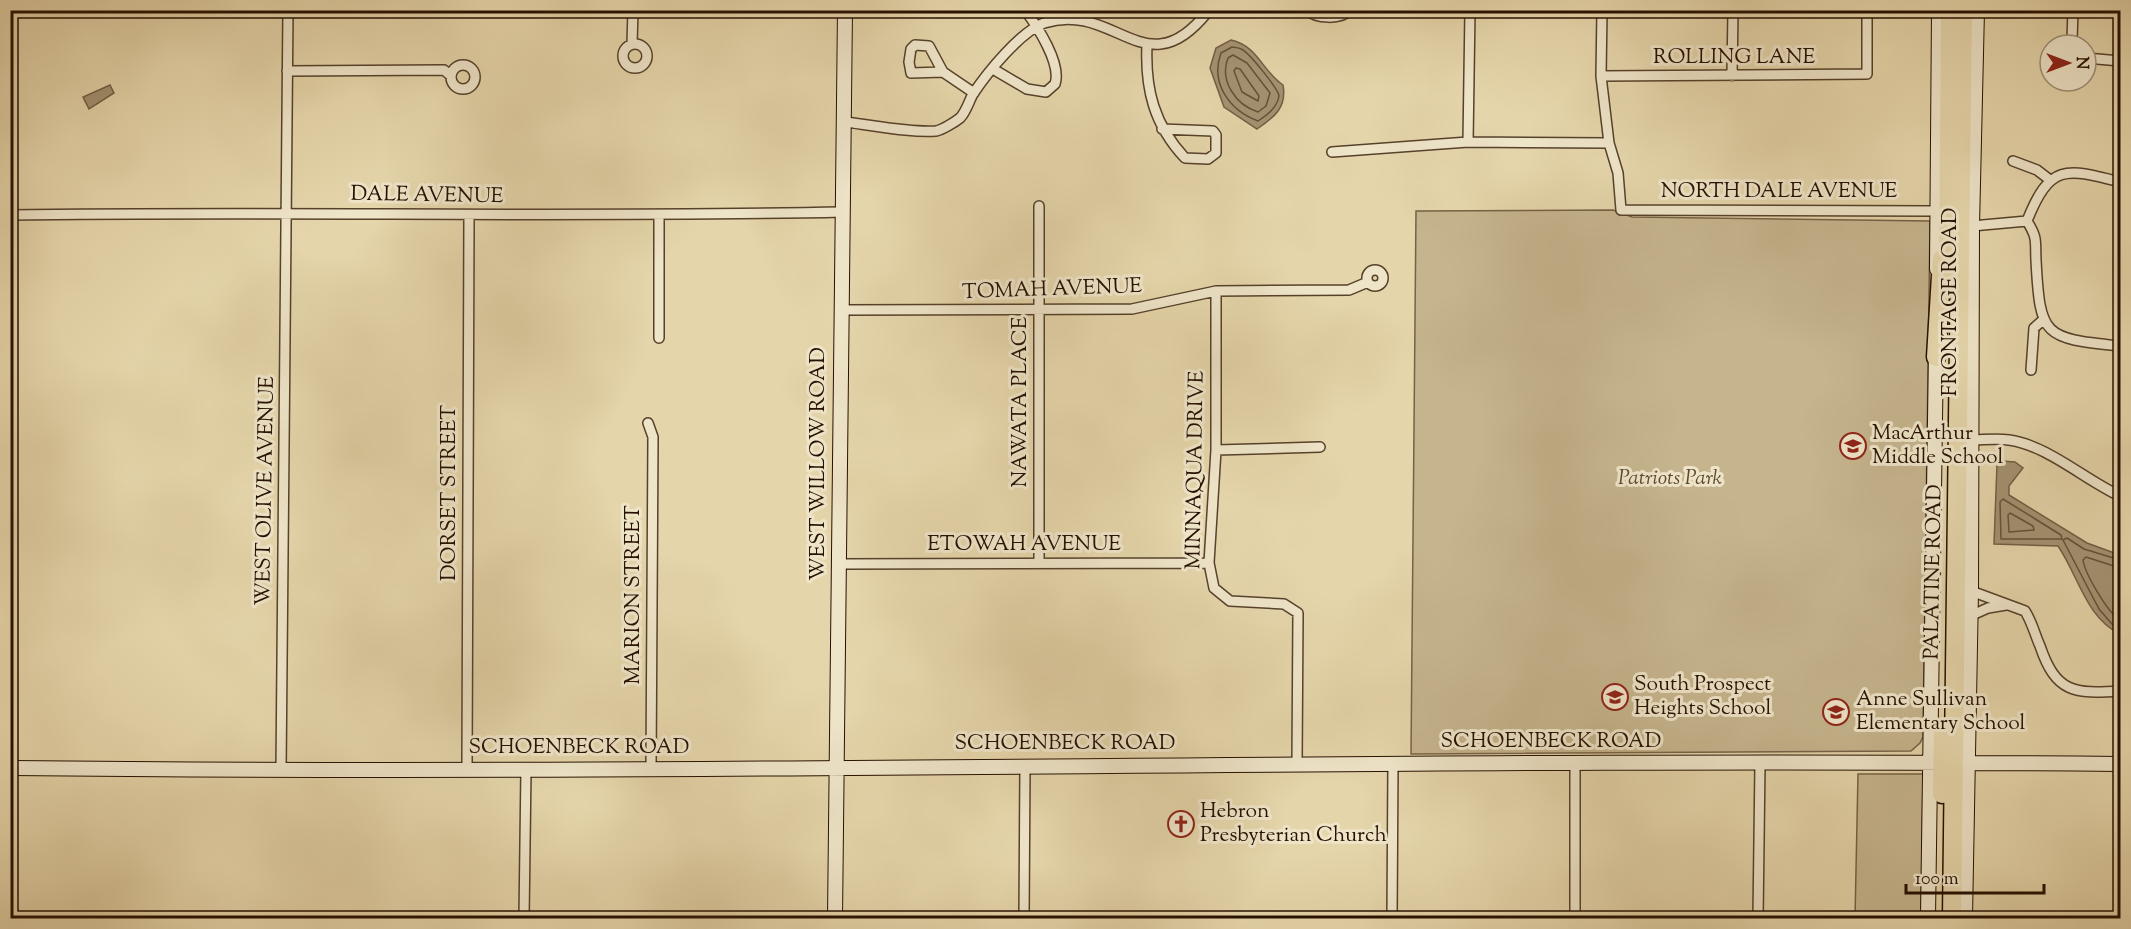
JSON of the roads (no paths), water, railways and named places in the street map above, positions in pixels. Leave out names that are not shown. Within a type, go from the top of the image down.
[{"type":"highway","name":"PALATINE ROAD","points":[[1950,10],[1948,763],[1952,918]]},
{"type":"highway","name":"PALATINE ROAD","points":[[1942,918],[1948,763],[1963,10]]},
{"type":"highway","points":[[1936,357],[1949,141]]},
{"type":"street","name":"WEST OLIVE AVENUE","points":[[281,771],[288,10]]},
{"type":"street","points":[[632,44],[633,10]]},
{"type":"street","name":"WEST WILLOW ROAD","points":[[835,918],[845,10]]},
{"type":"street","points":[[993,69],[1037,92],[1046,92],[1053,88],[1057,77],[1056,69],[1038,27],[1024,10]]},
{"type":"street","points":[[1049,10],[1051,22]]},
{"type":"street","points":[[845,122],[938,131],[960,118],[974,93],[1010,49],[1038,27],[1070,18],[1103,24],[1147,45],[1174,42],[1196,27],[1209,10]]},
{"type":"street","points":[[1307,10],[1320,16],[1342,16],[1350,10]]},
{"type":"street","points":[[1468,142],[1470,10]]},
{"type":"street","points":[[1332,152],[1468,142],[1610,143],[1602,76],[1602,10]]},
{"type":"street","points":[[1732,76],[1733,10]]},
{"type":"street","name":"ROLLING LANE","points":[[1602,76],[1867,74],[1867,10]]},
{"type":"street","name":"FRONTAGE ROAD","points":[[1939,10],[1936,357],[1948,763],[1965,918]]},
{"type":"street","name":"FRONTAGE ROAD","points":[[1928,918],[1970,616],[1972,226],[1977,10]]},
{"type":"street","points":[[2072,33],[2073,10]]},
{"type":"street","points":[[1147,45],[1147,82],[1156,119],[1162,129],[1185,158],[1208,159],[1216,153],[1216,135],[1213,131],[1162,129]]},
{"type":"street","points":[[2098,59],[2121,61]]},
{"type":"street","points":[[287,71],[444,70],[451,76]]},
{"type":"street","points":[[943,72],[974,93]]},
{"type":"street","name":"NORTH DALE AVENUE","points":[[1610,143],[1618,173],[1621,210],[1937,211]]},
{"type":"street","points":[[2013,161],[2037,170],[2050,180]]},
{"type":"street","points":[[2027,221],[2038,194],[2050,180],[2077,171],[2121,182]]},
{"type":"street","name":"NAWATA PLACE","points":[[1039,206],[1039,562]]},
{"type":"street","name":"DALE AVENUE","points":[[10,215],[287,212],[469,216],[659,216],[843,212]]},
{"type":"street","name":"DORSET STREET","points":[[467,770],[469,216]]},
{"type":"street","points":[[659,216],[660,338]]},
{"type":"street","points":[[1972,226],[2027,221]]},
{"type":"street","points":[[2027,221],[2037,237],[2038,306],[2047,327],[2063,336],[2082,342],[2121,346]]},
{"type":"street","name":"TOMAH AVENUE","points":[[841,310],[1132,309],[1216,291],[1349,290],[1368,282]]},
{"type":"street","name":"MINNAQUA DRIVE","points":[[1216,291],[1216,450],[1209,563],[1214,588],[1230,601],[1284,604],[1298,613],[1297,764]]},
{"type":"street","points":[[2031,370],[2034,328],[2043,320]]},
{"type":"street","name":"MARION STREET","points":[[648,423],[653,437],[651,768]]},
{"type":"street","points":[[1971,440],[2009,440],[2027,445],[2052,455],[2083,477],[2121,496]]},
{"type":"street","points":[[1216,450],[1320,447]]},
{"type":"street","name":"ETOWAH AVENUE","points":[[839,564],[1209,563]]},
{"type":"street","points":[[1971,591],[2020,608],[2029,617],[2047,667],[2056,680],[2070,689],[2097,692],[2121,691]]},
{"type":"street","points":[[1970,616],[1988,608],[2008,604]]},
{"type":"street","points":[[1392,918],[1393,763]]},
{"type":"street","name":"SCHOENBECK ROAD","points":[[10,768],[281,771],[1393,763],[2121,764]]},
{"type":"street","points":[[1758,918],[1760,763]]},
{"type":"street","points":[[1575,764],[1575,918]]},
{"type":"street","points":[[1024,918],[1025,765]]},
{"type":"street","points":[[524,918],[526,769]]},
{"type":"water","points":[[1231,40],[1240,43],[1254,53],[1283,85],[1283,99],[1278,111],[1257,129],[1224,107],[1210,68],[1216,48]]},
{"type":"water","points":[[110,85],[114,93],[89,109],[83,97]]},
{"type":"water","points":[[2002,461],[2015,462],[2023,468],[2009,486],[2009,495],[2087,543],[2120,555],[2120,634],[2108,627],[2091,607],[2058,546],[1994,544],[1997,465]]},
{"type":"place","name":"MacArthur Middle School","points":[[1853,446]]},
{"type":"place","name":"South Prospect Heights School","points":[[1615,697]]},
{"type":"place","name":"Anne Sullivan Elementary School","points":[[1836,712]]},
{"type":"place","name":"Hebron Presbyterian Church","points":[[1181,824]]},
{"type":"park label","name":"Patriots Park","points":[[1670,479]]}]
